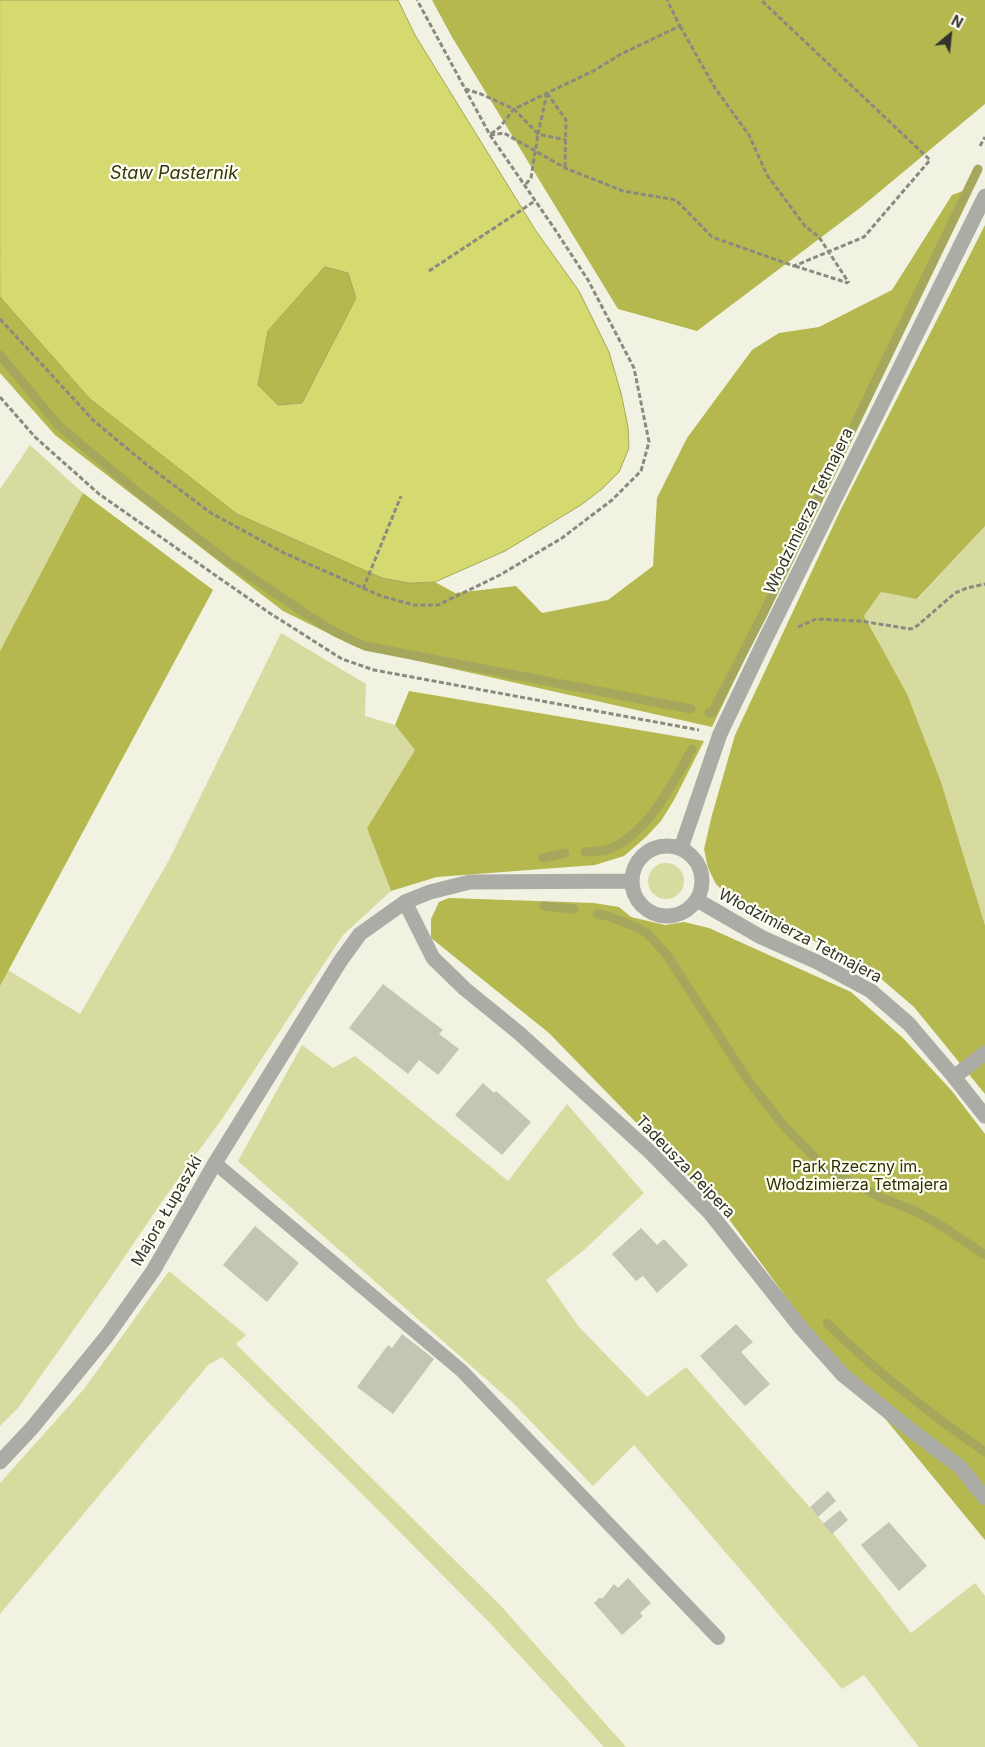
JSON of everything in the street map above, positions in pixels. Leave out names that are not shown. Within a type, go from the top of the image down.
[{"type":"street","name":"Włodzimierza Tetmajera","points":[[681,848],[720,734],[985,196]]},
{"type":"street","points":[[664,846],[681,848],[691,855],[699,865],[702,889],[697,900],[689,909],[668,917],[646,910],[632,892],[633,869],[638,859],[647,851],[664,846]]},
{"type":"street","points":[[405,902],[430,892],[470,882],[631,881]]},
{"type":"street","name":"Włodzimierza Tetmajera","points":[[697,900],[761,937],[817,962],[871,991],[909,1024],[985,1116]]},
{"type":"street","name":"Majora Łupaszki","points":[[0,1462],[32,1428],[108,1336],[154,1271],[216,1163],[341,960],[360,934],[405,902]]},
{"type":"street","name":"Tadeusza Peipera","points":[[405,902],[433,958],[465,989],[519,1033],[650,1152],[710,1214],[801,1328],[843,1376],[960,1467],[985,1498]]},
{"type":"street","points":[[954,1077],[985,1053]]},
{"type":"lane","points":[[216,1163],[462,1371],[718,1638]]},
{"type":"path","points":[[0,319],[94,421],[147,465],[220,519],[284,553],[381,596],[414,605],[438,604],[500,575],[562,538],[612,500],[641,471],[649,442],[634,368],[588,280],[490,135],[417,0]]},
{"type":"path","points":[[490,135],[504,133],[565,168],[623,191],[676,200],[712,238],[849,283],[819,237],[805,226],[767,175],[749,134],[715,88],[680,26],[668,0]]},
{"type":"path","points":[[761,0],[930,160],[864,237],[794,266]]},
{"type":"path","points":[[490,135],[500,127],[514,109],[595,70],[620,54],[680,26]]},
{"type":"path","points":[[465,89],[514,109],[538,134],[566,140]]},
{"type":"path","points":[[525,186],[531,178],[547,93]]},
{"type":"path","points":[[547,93],[566,120],[565,168]]},
{"type":"path","points":[[980,146],[985,137]]},
{"type":"path","points":[[429,271],[536,201]]},
{"type":"path","points":[[0,397],[35,437],[99,494],[268,612],[342,659],[374,670],[720,734]]},
{"type":"path","points":[[363,589],[401,496]]},
{"type":"path","points":[[763,644],[816,618],[860,621],[911,629],[955,593],[985,584]]},
{"type":"shaded area","points":[[30,445],[83,493],[0,651],[0,489]]},
{"type":"shaded area","points":[[985,526],[985,925],[941,782],[864,616],[881,592],[918,599]]},
{"type":"shaded area","points":[[281,633],[366,684],[365,716],[395,725],[415,750],[367,828],[391,891],[343,935],[224,1116],[18,1408],[0,1426],[0,986],[8,970],[80,1014],[169,860]]},
{"type":"shaded area","points":[[666,863],[679,868],[684,881],[679,894],[666,899],[653,894],[648,881],[653,868]]},
{"type":"shaded area","points":[[302,1045],[333,1068],[355,1056],[508,1181],[567,1104],[644,1193],[584,1250],[546,1280],[579,1327],[647,1397],[686,1367],[836,1537],[911,1633],[975,1583],[985,1596],[985,1747],[919,1747],[864,1675],[842,1689],[634,1445],[593,1486],[511,1401],[238,1161]]},
{"type":"shaded area","points":[[169,1271],[246,1335],[236,1344],[501,1606],[626,1747],[604,1747],[488,1621],[222,1357],[208,1365],[0,1614],[0,1483],[84,1389]]},
{"type":"green space","points":[[432,0],[985,0],[985,104],[860,208],[697,331],[618,309],[452,37]]},
{"type":"green space","points":[[971,188],[712,727],[356,647],[283,611],[55,435],[0,373],[0,297],[90,399],[237,514],[382,578],[409,583],[435,582],[455,593],[516,586],[542,613],[608,600],[653,566],[657,498],[687,438],[752,350],[779,333],[819,327],[892,290],[952,195]]},
{"type":"green space","points":[[985,225],[985,526],[917,599],[881,592],[864,616],[907,694],[941,782],[985,925],[985,1094],[914,1007],[879,977],[829,947],[767,922],[731,899],[716,884],[708,868],[704,849],[735,735],[841,509]]},
{"type":"green space","points":[[325,266],[348,273],[356,298],[302,403],[278,405],[258,385],[268,331]]},
{"type":"green space","points":[[83,493],[213,590],[0,986],[0,651]]},
{"type":"green space","points":[[409,691],[704,741],[674,800],[661,821],[624,856],[595,865],[437,877],[391,891],[367,828],[415,750],[395,725]]},
{"type":"green space","name":"Park Rzeczny im. Włodzimierza Tetmajera","points":[[449,898],[594,903],[619,907],[631,917],[665,925],[684,922],[709,928],[851,992],[903,1038],[952,1091],[985,1134],[985,1540],[794,1308],[726,1215],[549,1033],[431,938],[431,919],[439,902]]},
{"type":"water","name":"Staw Pasternik","points":[[0,0],[398,0],[415,35],[536,231],[579,291],[609,352],[621,393],[628,427],[629,448],[619,472],[602,489],[581,505],[505,551],[435,582],[409,583],[382,578],[237,514],[90,399],[0,297]],"holes":[[[325,267],[348,273],[356,298],[302,403],[278,405],[258,385],[268,331]]]},
{"type":"building","points":[[383,984],[443,1030],[439,1034],[459,1049],[438,1075],[419,1060],[408,1074],[349,1028]]},
{"type":"building","points":[[483,1083],[494,1093],[496,1091],[531,1122],[502,1155],[455,1115]]},
{"type":"building","points":[[255,1226],[299,1263],[267,1302],[223,1265]]},
{"type":"building","points":[[641,1228],[657,1245],[664,1239],[688,1265],[657,1293],[643,1276],[636,1281],[612,1254]]},
{"type":"building","points":[[736,1324],[753,1342],[741,1352],[770,1384],[745,1406],[700,1356]]},
{"type":"building","points":[[402,1334],[434,1359],[393,1414],[357,1387],[388,1345],[392,1348]]},
{"type":"building","points":[[828,1491],[836,1501],[818,1517],[810,1507]]},
{"type":"building","points":[[840,1510],[848,1520],[832,1534],[823,1524]]},
{"type":"building","points":[[889,1522],[927,1566],[899,1591],[861,1545]]},
{"type":"building","points":[[628,1578],[651,1603],[640,1613],[643,1616],[622,1635],[594,1603],[599,1598],[603,1598],[614,1584],[618,1588]]},
{"type":"waterway","points":[[709,713],[712,713],[762,616],[978,169]]},
{"type":"waterway","points":[[0,355],[58,425],[139,493],[226,560],[335,632],[365,646],[691,709]]},
{"type":"waterway","points":[[585,852],[609,849],[626,840],[638,830],[668,791],[692,749]]},
{"type":"waterway","points":[[543,858],[565,853]]},
{"type":"waterway","points":[[544,906],[574,909]]},
{"type":"waterway","points":[[597,914],[608,916],[647,933],[667,955],[747,1079],[784,1126],[826,1169],[882,1198],[915,1211],[945,1228],[985,1255]]},
{"type":"waterway","points":[[827,1323],[903,1391],[985,1452]]}]
